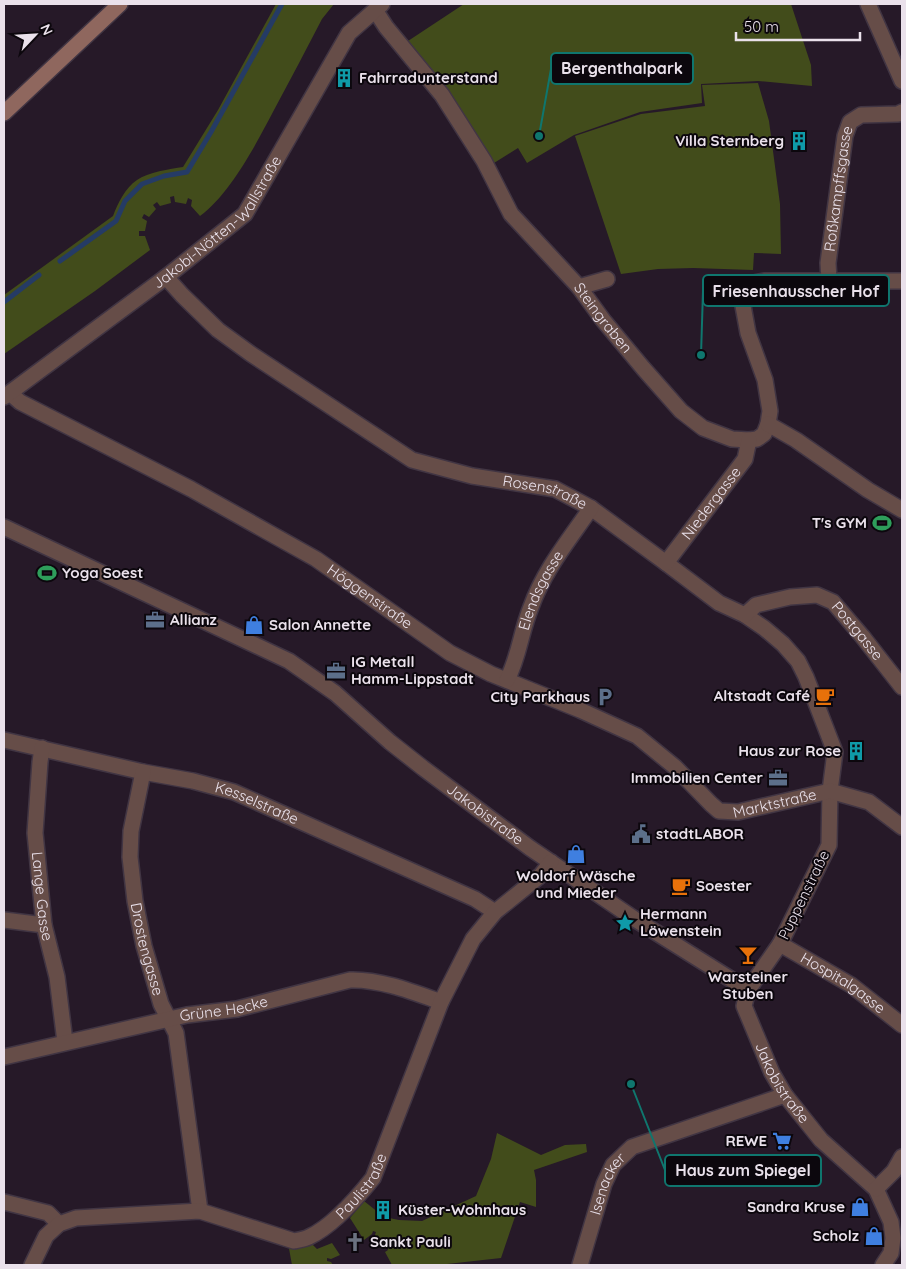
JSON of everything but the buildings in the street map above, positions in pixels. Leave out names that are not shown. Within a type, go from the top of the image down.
[{"type":"street","points":[[4,113],[120,4]]},
{"type":"street","points":[[868,4],[902,81]]},
{"type":"street","name":"Jakobi-Nötten-Wallstraße","points":[[7,395],[166,277],[245,214],[349,33],[378,7]]},
{"type":"street","name":"Steingraben","points":[[378,7],[386,27],[442,95],[484,161],[511,214],[579,287],[604,320],[681,411],[703,428],[719,435],[732,439],[749,440]]},
{"type":"street","name":"Roßkampffsgasse","points":[[829,280],[830,253],[846,136],[850,122],[861,115],[898,114],[902,112]]},
{"type":"street","name":"Rosenstraße","points":[[166,277],[182,296],[224,334],[251,354],[412,460],[472,476],[555,488],[591,508],[719,603],[745,615],[783,644],[798,661],[806,677],[835,752],[830,791]]},
{"type":"street","points":[[579,287],[607,279]]},
{"type":"street","points":[[749,440],[757,439],[764,434],[770,411],[765,380],[748,333],[741,295],[748,284],[764,281],[902,281]]},
{"type":"street","name":"Höggenstraße","points":[[7,395],[191,489],[316,559],[450,653],[507,680],[637,736],[675,767],[719,811]]},
{"type":"street","points":[[768,424],[796,440],[868,490],[902,510]]},
{"type":"street","name":"Niedergasse","points":[[666,562],[745,459],[749,440]]},
{"type":"street","name":"Elendsgasse","points":[[507,680],[512,670],[531,607],[552,563],[591,508]]},
{"type":"street","name":"Jakobistraße","points":[[4,527],[289,661],[335,693],[417,762],[551,862],[632,918],[748,990],[744,1006],[772,1073],[785,1095],[821,1140],[876,1189]]},
{"type":"street","name":"Postgasse","points":[[745,615],[756,605],[790,597],[817,596],[833,602],[902,687]]},
{"type":"street","name":"Kesselstraße","points":[[4,740],[143,772],[193,780],[234,792],[475,898],[495,912]]},
{"type":"street","name":"Lange Gasse","points":[[42,748],[36,833],[44,925],[57,977],[65,1042]]},
{"type":"street","name":"Drostengasse","points":[[143,772],[131,831],[130,856],[135,901],[144,946],[162,1004],[176,1034],[200,1211]]},
{"type":"street","points":[[830,791],[869,802],[902,827]]},
{"type":"street","name":"Marktstraße","points":[[719,811],[738,812],[830,791]]},
{"type":"street","name":"Puppenstraße","points":[[748,990],[780,944],[828,845],[830,791]]},
{"type":"street","name":"Paulistraße","points":[[59,1224],[76,1218],[200,1211],[294,1241],[309,1237],[330,1223],[362,1192],[373,1178],[441,1002],[473,939],[495,912],[541,874],[551,862]]},
{"type":"street","points":[[4,920],[44,925]]},
{"type":"street","name":"Hospitalgasse","points":[[780,944],[851,985],[902,1025]]},
{"type":"street","name":"Grüne Hecke","points":[[4,1057],[188,1015],[237,1009],[350,980],[365,980],[441,1002]]},
{"type":"street","name":"Isenacker","points":[[580,1265],[604,1184],[613,1165],[632,1147],[785,1095]]},
{"type":"street","points":[[883,1265],[891,1253],[893,1238],[891,1222],[876,1189],[898,1175],[902,1157]]},
{"type":"street","points":[[4,1202],[48,1213],[59,1224],[46,1236],[32,1265]]},
{"type":"green space","points":[[276,4],[334,4],[322,19],[251,152],[222,195],[200,216],[191,206],[192,200],[188,198],[186,204],[175,202],[174,196],[170,197],[171,203],[160,206],[157,202],[153,205],[156,209],[149,217],[144,214],[142,218],[147,221],[145,231],[139,231],[139,236],[145,236],[150,250],[4,354],[4,295],[113,216],[125,191],[137,180],[153,173],[183,167],[218,110]]},
{"type":"green space","points":[[464,4],[791,4],[811,65],[812,86],[758,81],[701,84],[702,103],[640,112],[574,135],[527,163],[518,148],[494,163],[433,72],[408,41]]},
{"type":"green space","points":[[758,83],[769,121],[780,204],[781,254],[754,253],[753,270],[658,269],[621,274],[575,136],[641,114],[705,106],[702,85]]},
{"type":"green space","points":[[497,1133],[541,1155],[565,1145],[586,1144],[587,1152],[534,1170],[536,1207],[520,1202],[501,1258],[438,1265],[392,1265],[385,1252],[388,1250],[387,1247],[383,1249],[375,1235],[376,1232],[373,1231],[364,1240],[350,1218],[364,1201],[384,1217],[422,1221],[476,1196],[491,1159]]},
{"type":"green space","points":[[308,1240],[317,1249],[332,1243],[340,1255],[331,1259],[327,1258],[327,1261],[333,1265],[292,1265],[288,1243]]},
{"type":"waterway","points":[[60,261],[116,221],[125,201],[142,184],[164,176],[187,172],[282,4]]},
{"type":"waterway","points":[[4,302],[39,275]]},
{"type":"place","name":"Fahrradunterstand","points":[[344,78]]},
{"type":"place","name":"Bergenthalpark","points":[[539,136]]},
{"type":"place","name":"Villa Sternberg","points":[[799,141]]},
{"type":"place","name":"Friesenhausscher Hof","points":[[701,355]]},
{"type":"place","name":"T's GYM","points":[[882,523]]},
{"type":"place","name":"Yoga Soest","points":[[47,573]]},
{"type":"place","name":"Allianz","points":[[155,620]]},
{"type":"place","name":"Salon Annette","points":[[254,625]]},
{"type":"place","name":"IG Metall Hamm-Lippstadt","points":[[336,671]]},
{"type":"place","name":"Altstadt Café","points":[[825,696]]},
{"type":"place","name":"City Parkhaus","points":[[605,697]]},
{"type":"place","name":"Haus zur Rose","points":[[856,751]]},
{"type":"place","name":"Immobilien Center","points":[[778,778]]},
{"type":"place","name":"stadtLABOR","points":[[641,834]]},
{"type":"place","name":"Woldorf Wäsche und Mieder","points":[[576,854]]},
{"type":"place","name":"Soester","points":[[681,886]]},
{"type":"place","name":"Hermann Löwenstein","points":[[625,923]]},
{"type":"place","name":"Warsteiner Stuben","points":[[748,955]]},
{"type":"place","name":"Haus zum Spiegel","points":[[631,1084]]},
{"type":"place","name":"REWE","points":[[782,1141]]},
{"type":"place","name":"Sandra Kruse","points":[[860,1207]]},
{"type":"place","name":"Küster-Wohnhaus","points":[[383,1210]]},
{"type":"place","name":"Scholz","points":[[874,1236]]},
{"type":"place","name":"Sankt Pauli","points":[[355,1242]]}]
